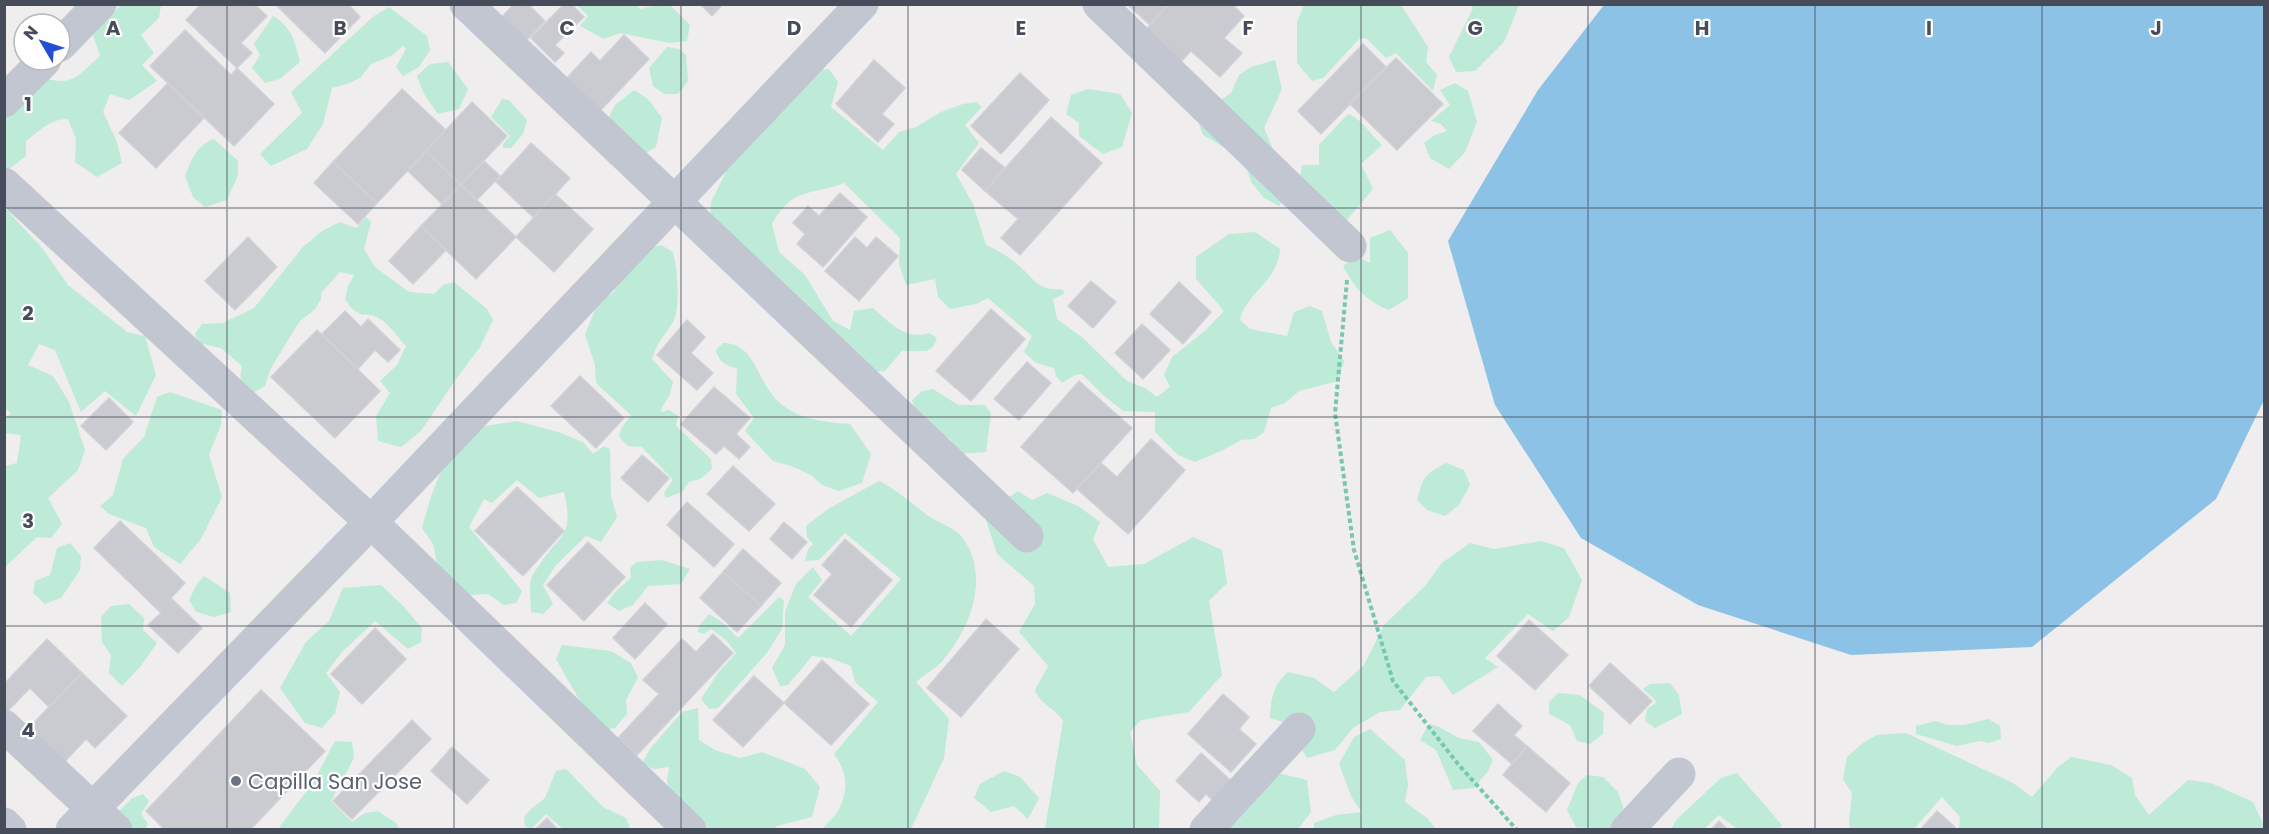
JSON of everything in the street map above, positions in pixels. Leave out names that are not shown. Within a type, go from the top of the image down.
[{"type":"street","points":[[72,33],[100,4]]},
{"type":"street","points":[[466,4],[1027,536]]},
{"type":"street","points":[[82,818],[371,522],[862,4]]},
{"type":"street","points":[[1099,4],[1350,246]]},
{"type":"street","points":[[4,101],[33,72]]},
{"type":"street","points":[[4,184],[371,522],[690,830]]},
{"type":"street","points":[[4,726],[82,818],[116,830]]},
{"type":"street","points":[[1206,830],[1299,729]]},
{"type":"street","points":[[1627,830],[1679,774]]},
{"type":"street","points":[[4,824],[10,830]]},
{"type":"path","points":[[1350,246],[1335,413],[1354,550],[1393,681],[1458,764],[1517,830]]},
{"type":"green space","points":[[121,5],[161,5],[159,18],[141,35],[154,53],[142,65],[157,81],[129,100],[110,94],[103,112],[117,142],[122,163],[97,177],[75,162],[76,139],[68,119],[62,119],[50,123],[26,141],[26,156],[5,172],[5,115],[44,78],[62,81],[75,78],[100,56],[93,35]]},
{"type":"green space","points":[[577,5],[636,5],[640,9],[670,5],[690,25],[687,41],[670,43],[620,33],[604,39],[580,26],[588,16]]},
{"type":"green space","points":[[1304,5],[1401,5],[1428,47],[1426,62],[1437,75],[1433,91],[1396,53],[1386,58],[1366,38],[1359,39],[1323,78],[1312,81],[1297,63],[1297,22]]},
{"type":"green space","points":[[1470,5],[1519,5],[1504,42],[1475,71],[1456,72],[1449,57],[1473,8]]},
{"type":"green space","points":[[389,7],[427,36],[430,50],[419,67],[403,76],[396,67],[406,49],[403,46],[391,56],[371,64],[361,77],[332,88],[323,124],[307,149],[271,166],[260,154],[302,113],[291,92],[374,16]]},
{"type":"green space","points":[[273,16],[289,30],[300,62],[280,79],[265,83],[252,68],[260,55],[254,44]]},
{"type":"green space","points":[[667,47],[679,49],[686,55],[688,81],[678,94],[664,94],[653,86],[649,68]]},
{"type":"green space","points":[[1275,60],[1282,89],[1264,128],[1279,163],[1295,180],[1279,206],[1264,198],[1252,183],[1245,165],[1229,150],[1203,135],[1196,116],[1231,93],[1239,75],[1251,67]]},
{"type":"green space","points":[[448,62],[468,89],[459,109],[438,114],[424,94],[417,76],[430,64]]},
{"type":"green space","points":[[829,69],[838,82],[831,107],[883,150],[899,132],[916,127],[941,112],[976,102],[982,107],[965,125],[979,143],[956,174],[973,204],[986,245],[1010,259],[1041,286],[1061,289],[1065,293],[1053,299],[1057,319],[1083,338],[1127,381],[1145,388],[1157,397],[1170,387],[1164,375],[1172,357],[1206,330],[1224,311],[1196,279],[1196,257],[1229,234],[1255,232],[1280,249],[1278,260],[1268,279],[1248,303],[1240,320],[1250,329],[1287,336],[1294,312],[1310,306],[1322,311],[1331,342],[1344,361],[1338,381],[1299,391],[1285,403],[1271,408],[1264,432],[1255,439],[1241,440],[1195,462],[1178,455],[1155,432],[1155,412],[1123,411],[1082,374],[1075,375],[1062,383],[1056,376],[1054,368],[1036,363],[1024,352],[1032,336],[988,298],[976,304],[950,309],[938,297],[935,279],[906,285],[899,264],[900,238],[844,183],[802,194],[779,212],[772,224],[779,252],[805,275],[833,321],[850,330],[854,311],[873,308],[898,329],[913,334],[929,333],[937,338],[933,347],[926,351],[902,351],[885,371],[861,372],[710,231],[711,202],[729,166],[807,71]]},
{"type":"green space","points":[[1455,83],[1468,91],[1477,122],[1465,152],[1449,169],[1430,158],[1424,143],[1435,135],[1447,131],[1441,124],[1431,121],[1450,105],[1440,90]]},
{"type":"green space","points":[[1088,89],[1120,94],[1132,113],[1122,147],[1103,154],[1079,136],[1079,123],[1066,114],[1071,95]]},
{"type":"green space","points":[[634,90],[648,99],[662,118],[656,147],[628,164],[605,126],[615,105]]},
{"type":"green space","points":[[502,99],[509,100],[527,120],[523,134],[511,148],[503,148],[503,144],[510,136],[491,117]]},
{"type":"green space","points":[[1348,114],[1362,123],[1382,145],[1361,164],[1373,189],[1347,220],[1300,180],[1302,165],[1319,165],[1319,145]]},
{"type":"green space","points":[[214,139],[238,161],[238,175],[227,200],[205,207],[193,197],[185,176],[199,149]]},
{"type":"green space","points":[[5,208],[42,248],[68,285],[127,332],[145,336],[156,375],[136,416],[105,391],[81,412],[55,350],[39,344],[28,365],[53,376],[69,402],[85,450],[78,470],[48,498],[62,524],[51,538],[37,537],[5,567],[4,466],[17,463],[21,435],[5,433],[5,419],[11,413],[4,407]]},
{"type":"green space","points":[[366,217],[371,222],[364,249],[375,267],[409,292],[434,294],[443,285],[454,282],[487,309],[493,320],[480,347],[421,431],[401,447],[378,441],[376,416],[390,393],[380,381],[397,365],[406,346],[381,320],[375,316],[362,315],[352,309],[345,299],[354,275],[340,272],[321,293],[321,299],[315,309],[299,322],[271,368],[265,386],[249,395],[241,381],[242,366],[221,348],[198,343],[195,334],[202,324],[223,323],[254,308],[303,247],[322,231],[340,222],[356,228]]},
{"type":"green space","points":[[1390,230],[1408,253],[1408,298],[1389,310],[1362,292],[1343,266],[1357,257],[1370,263],[1370,238]]},
{"type":"green space","points":[[661,245],[673,252],[678,298],[673,322],[658,344],[652,359],[673,382],[661,412],[669,410],[678,416],[676,426],[711,459],[712,469],[700,479],[689,482],[682,492],[666,498],[664,493],[673,480],[642,447],[628,446],[619,437],[621,429],[631,415],[596,383],[595,365],[585,334],[598,303],[614,292],[624,263],[642,251]]},
{"type":"green space","points":[[723,343],[733,344],[748,355],[774,397],[790,410],[809,418],[850,424],[871,454],[862,483],[839,491],[822,485],[811,475],[773,461],[745,431],[754,418],[736,394],[737,368],[723,363],[717,354],[716,350]]},
{"type":"green space","points":[[933,389],[958,405],[985,405],[991,413],[986,452],[960,454],[950,439],[930,433],[918,421],[912,400],[922,391]]},
{"type":"green space","points":[[170,392],[222,410],[221,425],[209,455],[222,497],[201,539],[180,564],[154,547],[146,528],[109,514],[100,506],[113,495],[123,459],[144,437],[157,397]]},
{"type":"green space","points":[[517,421],[558,432],[583,442],[593,454],[604,446],[610,449],[611,496],[617,517],[601,542],[586,536],[556,565],[543,585],[553,604],[543,614],[531,612],[531,579],[566,527],[568,519],[564,492],[539,498],[517,480],[492,503],[484,499],[469,527],[522,591],[516,603],[504,605],[488,594],[467,595],[438,568],[433,544],[422,528],[440,474],[464,438],[479,428]]},
{"type":"green space","points":[[1446,463],[1464,470],[1470,485],[1459,505],[1445,516],[1427,510],[1417,500],[1426,477]]},
{"type":"green space","points":[[879,481],[927,515],[955,530],[962,537],[975,567],[974,600],[963,631],[954,646],[941,662],[916,682],[949,719],[944,758],[911,829],[823,829],[838,811],[844,796],[844,775],[834,754],[878,702],[855,682],[851,666],[830,658],[812,656],[788,685],[780,686],[772,668],[785,645],[785,612],[796,584],[813,567],[822,580],[808,597],[851,636],[901,579],[845,533],[819,560],[805,561],[808,549],[813,544],[807,537],[806,526],[828,509]]},
{"type":"green space","points":[[1018,491],[1032,500],[1047,493],[1078,506],[1100,522],[1093,539],[1108,567],[1144,564],[1193,537],[1222,550],[1227,583],[1209,601],[1222,675],[1189,712],[1141,720],[1130,732],[1137,765],[1160,791],[1159,829],[1045,829],[1063,721],[1037,695],[1035,690],[1048,666],[1019,632],[1035,604],[1034,586],[997,554],[984,514]]},
{"type":"green space","points":[[1541,541],[1564,548],[1582,580],[1569,617],[1553,631],[1528,614],[1485,658],[1498,667],[1453,695],[1439,676],[1426,677],[1400,710],[1380,712],[1353,728],[1335,750],[1307,758],[1286,723],[1270,718],[1274,693],[1279,682],[1288,672],[1314,678],[1334,692],[1364,665],[1384,625],[1425,586],[1442,563],[1470,543],[1494,549]]},
{"type":"green space","points":[[70,543],[81,556],[80,570],[61,598],[45,604],[33,593],[35,581],[50,575],[57,548]]},
{"type":"green space","points":[[662,560],[690,569],[681,584],[648,586],[633,605],[619,611],[607,603],[616,591],[631,578],[630,568],[637,562]]},
{"type":"green space","points":[[204,576],[230,593],[231,612],[214,617],[196,612],[189,600]]},
{"type":"green space","points":[[381,585],[422,628],[421,642],[408,649],[375,621],[342,652],[326,673],[340,692],[335,713],[322,728],[305,723],[280,688],[306,642],[329,621],[343,588]]},
{"type":"green space","points":[[779,597],[784,600],[782,629],[766,654],[718,708],[709,709],[701,699],[718,673],[736,653],[726,640],[711,629],[704,634],[698,632],[699,626],[709,614],[722,622],[738,638]]},
{"type":"green space","points":[[129,604],[144,618],[143,630],[157,643],[140,667],[122,686],[109,673],[111,655],[102,642],[101,617],[111,606]]},
{"type":"green space","points":[[562,645],[611,651],[631,663],[638,677],[626,700],[627,714],[615,728],[603,730],[584,708],[556,659]]},
{"type":"green space","points":[[1670,683],[1679,695],[1682,714],[1655,728],[1645,721],[1647,709],[1657,702],[1643,689],[1650,684]]},
{"type":"green space","points":[[1558,693],[1580,695],[1604,713],[1603,734],[1590,744],[1577,741],[1570,725],[1549,714],[1549,702]]},
{"type":"green space","points":[[698,708],[699,740],[715,750],[740,758],[762,752],[805,769],[820,787],[812,817],[777,826],[775,829],[709,829],[699,818],[674,808],[667,781],[669,767],[654,769],[642,763],[650,749],[682,712]]},
{"type":"green space","points":[[1988,719],[2000,726],[2001,739],[1989,743],[1979,741],[1957,746],[1916,734],[1916,726],[1935,721],[1948,725],[1964,725]]},
{"type":"green space","points":[[1429,724],[1459,738],[1479,742],[1493,760],[1488,771],[1474,788],[1453,790],[1436,750],[1420,740]]},
{"type":"green space","points":[[1370,729],[1405,760],[1408,786],[1405,802],[1427,818],[1436,829],[1314,829],[1314,823],[1336,815],[1362,812],[1352,798],[1339,764],[1354,737]]},
{"type":"green space","points":[[1906,733],[2013,783],[2032,797],[2058,767],[2071,757],[2111,765],[2132,778],[2135,795],[2149,815],[2188,780],[2211,783],[2253,802],[2264,830],[1959,829],[1960,817],[1942,797],[1914,829],[1850,829],[1852,793],[1843,779],[1847,757],[1863,743],[1877,735]]},
{"type":"green space","points":[[335,741],[352,742],[354,758],[331,801],[352,822],[365,813],[378,811],[396,823],[399,829],[279,829],[313,783]]},
{"type":"green space","points":[[566,769],[603,807],[626,818],[630,829],[563,829],[546,814],[532,828],[525,827],[524,817],[545,798],[556,771]]},
{"type":"green space","points":[[1260,769],[1307,780],[1311,812],[1298,829],[1203,830]]},
{"type":"green space","points":[[1004,771],[1020,777],[1039,798],[1028,819],[1014,806],[991,812],[974,798],[980,784]]},
{"type":"green space","points":[[1737,773],[1782,825],[1779,829],[1737,829],[1719,815],[1704,829],[1671,829],[1677,819],[1721,778]]},
{"type":"green space","points":[[1587,775],[1603,777],[1618,792],[1625,812],[1614,829],[1576,827],[1567,810],[1578,783]]},
{"type":"green space","points":[[143,794],[149,801],[141,814],[148,824],[145,829],[110,830],[110,821],[132,798]]},
{"type":"water","points":[[1604,5],[2264,5],[2264,400],[2216,499],[2032,647],[1851,655],[1698,605],[1581,538],[1495,405],[1448,241],[1538,90]]},
{"type":"building","points":[[201,4],[254,4],[267,16],[241,43],[252,53],[237,68],[186,20]]},
{"type":"building","points":[[275,4],[348,4],[360,17],[325,53]]},
{"type":"building","points":[[514,4],[528,4],[545,21],[523,44],[498,21]]},
{"type":"building","points":[[564,4],[571,4],[584,17],[555,45],[564,53],[555,62],[531,38]]},
{"type":"building","points":[[700,4],[723,4],[712,16]]},
{"type":"building","points":[[1127,4],[1169,4],[1150,25]]},
{"type":"building","points":[[1169,4],[1232,4],[1244,16],[1224,38],[1242,53],[1220,77],[1191,51],[1178,65],[1143,33]]},
{"type":"building","points":[[185,30],[231,75],[237,68],[274,104],[234,146],[150,66]]},
{"type":"building","points":[[624,35],[649,59],[600,111],[566,79],[591,52],[600,61]]},
{"type":"building","points":[[1363,44],[1386,67],[1321,134],[1298,111]]},
{"type":"building","points":[[1396,58],[1443,104],[1397,150],[1350,104]]},
{"type":"building","points":[[874,60],[905,88],[882,114],[894,124],[878,142],[836,104]]},
{"type":"building","points":[[1020,73],[1049,100],[1001,154],[971,126]]},
{"type":"building","points":[[168,83],[204,118],[156,168],[119,133]]},
{"type":"building","points":[[402,89],[446,130],[377,203],[333,162]]},
{"type":"building","points":[[472,102],[507,136],[461,185],[426,151]]},
{"type":"building","points":[[1051,117],[1102,163],[1020,255],[1001,238],[1018,219],[985,191]]},
{"type":"building","points":[[531,143],[570,178],[534,218],[496,182]]},
{"type":"building","points":[[981,148],[1005,168],[985,191],[962,170]]},
{"type":"building","points":[[426,151],[461,185],[442,204],[408,171]]},
{"type":"building","points":[[484,161],[500,176],[477,200],[461,185]]},
{"type":"building","points":[[333,162],[377,203],[358,224],[314,183]]},
{"type":"building","points":[[461,185],[516,237],[476,279],[421,226]]},
{"type":"building","points":[[840,193],[867,217],[823,267],[797,244],[805,234],[793,223],[808,206],[819,216]]},
{"type":"building","points":[[555,194],[593,229],[554,272],[516,237]]},
{"type":"building","points":[[421,226],[446,250],[413,284],[389,261]]},
{"type":"building","points":[[248,237],[277,267],[235,310],[205,281]]},
{"type":"building","points":[[855,237],[867,248],[876,237],[898,256],[859,301],[825,271]]},
{"type":"building","points":[[1091,281],[1116,302],[1093,328],[1068,306]]},
{"type":"building","points":[[1179,282],[1211,312],[1183,344],[1150,314]]},
{"type":"building","points":[[991,309],[1025,339],[971,401],[936,371]]},
{"type":"building","points":[[345,311],[361,327],[368,319],[400,350],[388,362],[375,350],[358,369],[322,334]]},
{"type":"building","points":[[687,320],[705,337],[691,353],[713,373],[697,390],[657,355]]},
{"type":"building","points":[[1142,324],[1170,350],[1143,379],[1115,353]]},
{"type":"building","points":[[317,330],[380,391],[335,438],[271,377]]},
{"type":"building","points":[[1027,362],[1051,383],[1019,420],[994,399]]},
{"type":"building","points":[[580,376],[624,418],[596,448],[551,406]]},
{"type":"building","points":[[1079,381],[1132,428],[1073,493],[1021,447]]},
{"type":"building","points":[[714,387],[750,418],[736,434],[750,447],[739,459],[724,446],[716,454],[681,424]]},
{"type":"building","points":[[109,398],[133,422],[106,450],[81,426]]},
{"type":"building","points":[[1151,439],[1185,470],[1128,534],[1077,489],[1101,463],[1117,477]]},
{"type":"building","points":[[642,455],[669,478],[648,502],[621,478]]},
{"type":"building","points":[[733,466],[775,504],[749,531],[707,494]]},
{"type":"building","points":[[517,487],[564,531],[523,576],[475,531]]},
{"type":"building","points":[[687,502],[734,544],[714,567],[667,525]]},
{"type":"building","points":[[120,521],[185,583],[171,598],[202,628],[178,653],[148,625],[161,613],[94,548]]},
{"type":"building","points":[[784,522],[807,542],[792,559],[770,539]]},
{"type":"building","points":[[845,539],[892,580],[851,627],[814,595],[832,574],[822,565]]},
{"type":"building","points":[[588,542],[625,577],[584,621],[547,585]]},
{"type":"building","points":[[743,549],[781,583],[761,606],[723,572]]},
{"type":"building","points":[[723,572],[761,606],[737,632],[700,598]]},
{"type":"building","points":[[645,603],[667,624],[635,659],[613,638]]},
{"type":"building","points":[[986,619],[1019,649],[961,717],[927,688]]},
{"type":"building","points":[[1529,620],[1568,655],[1535,690],[1497,656]]},
{"type":"building","points":[[375,628],[406,659],[362,704],[331,674]]},
{"type":"building","points":[[713,634],[733,653],[637,755],[618,738],[659,694],[643,680],[682,639],[696,652]]},
{"type":"building","points":[[47,639],[82,673],[49,707],[30,688],[4,715],[4,684]]},
{"type":"building","points":[[822,660],[869,704],[831,745],[784,703]]},
{"type":"building","points":[[1610,663],[1652,701],[1630,724],[1589,686]]},
{"type":"building","points":[[82,673],[127,716],[95,748],[86,739],[58,769],[23,734]]},
{"type":"building","points":[[754,676],[784,703],[743,747],[713,720]]},
{"type":"building","name":"Capilla San Jose","points":[[261,690],[325,751],[250,830],[165,830],[146,811]]},
{"type":"building","points":[[1223,694],[1249,717],[1239,729],[1256,744],[1231,772],[1188,734]]},
{"type":"building","points":[[1498,704],[1522,726],[1514,735],[1527,746],[1512,764],[1473,731]]},
{"type":"building","points":[[412,720],[431,739],[352,819],[333,801]]},
{"type":"building","points":[[1527,746],[1570,783],[1546,812],[1503,775]]},
{"type":"building","points":[[452,747],[489,780],[467,804],[431,771]]},
{"type":"building","points":[[1201,753],[1240,789],[1222,809],[1206,794],[1199,802],[1176,781]]},
{"type":"building","points":[[1937,811],[1955,827],[1952,830],[1920,830]]},
{"type":"building","points":[[547,818],[558,830],[535,830]]},
{"type":"building","points":[[1719,821],[1728,830],[1711,830]]},
{"type":"place","name":"Capilla San Jose","points":[[236,781]]}]
